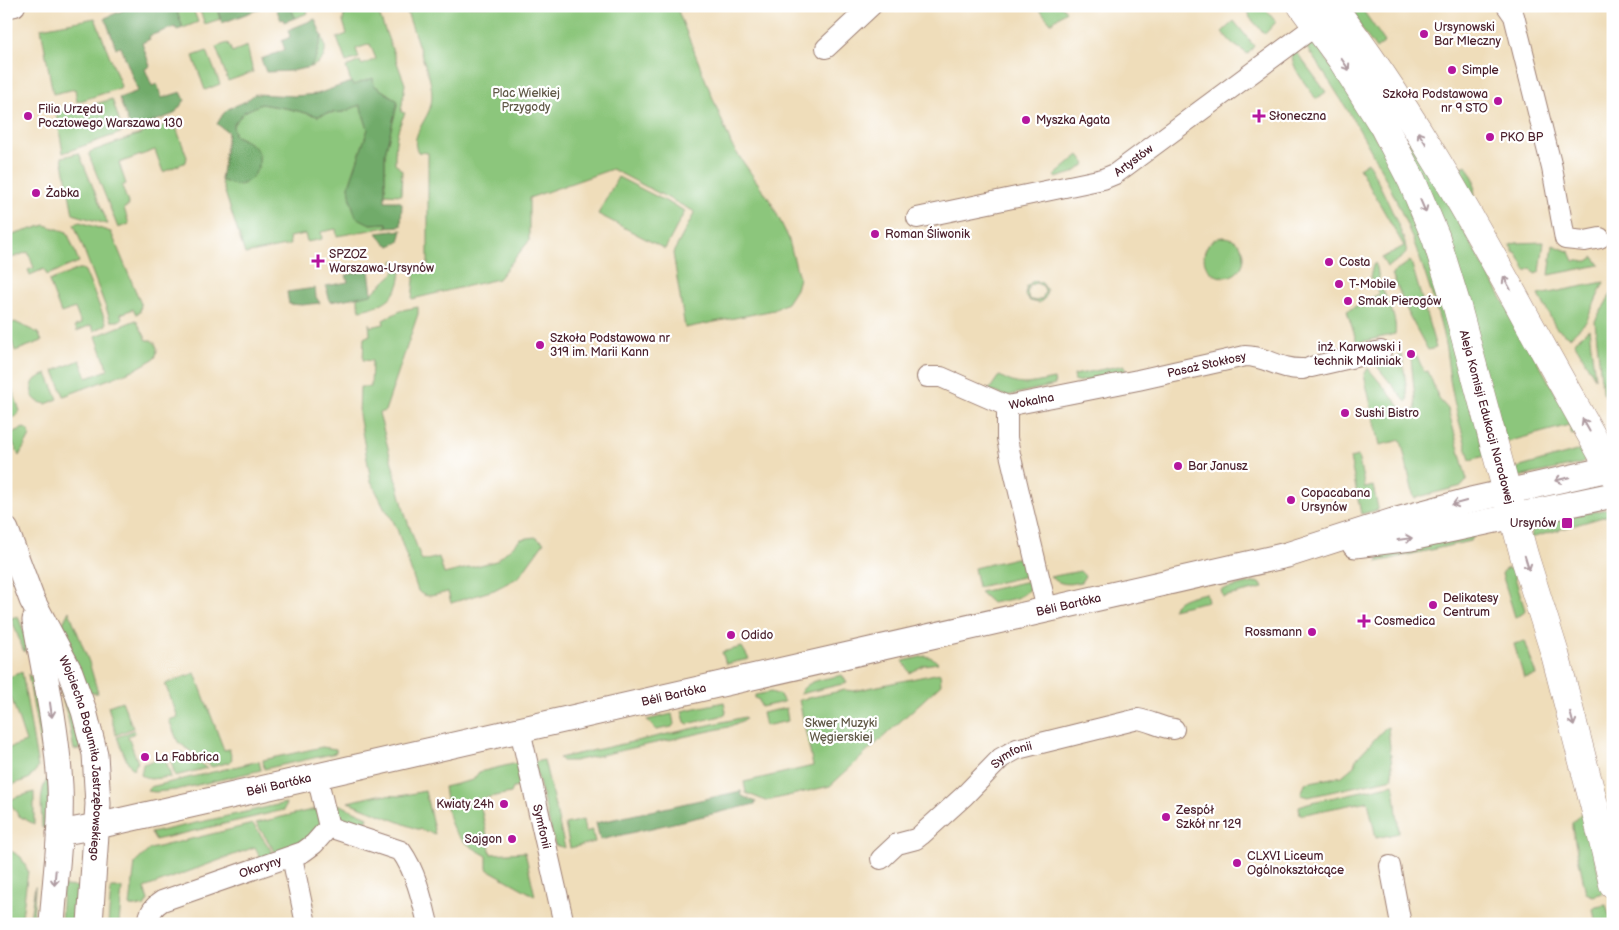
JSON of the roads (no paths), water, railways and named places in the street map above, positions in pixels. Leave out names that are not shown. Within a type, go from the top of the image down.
[{"type":"main road","points":[[1325,11],[1355,37],[1441,167],[1612,470]]},
{"type":"main road","name":"Aleja Komisji Edukacji Narodowej","points":[[1325,11],[1342,60],[1399,153],[1424,210],[1451,283],[1510,504],[1555,654],[1613,884]]},
{"type":"street","points":[[6,8],[15,6]]},
{"type":"street","points":[[826,48],[871,6]]},
{"type":"street","points":[[1507,6],[1514,16],[1552,168],[1565,240],[1585,241],[1600,238]]},
{"type":"street","name":"Artystów","points":[[917,218],[1103,179],[1116,174],[1325,11]]},
{"type":"street","name":"Pasaż Stokłosy","points":[[1110,386],[1245,356],[1253,356],[1293,369],[1307,368],[1381,351]]},
{"type":"street","name":"Wokalna","points":[[927,377],[941,377],[1007,406],[1110,386]]},
{"type":"street","points":[[1007,406],[1007,438],[1047,610]]},
{"type":"street","points":[[1510,504],[1612,470]]},
{"type":"street","points":[[1510,504],[1613,495]]},
{"type":"street","name":"Béli Bartóka","points":[[59,833],[97,826],[1287,555],[1411,538],[1510,504]]},
{"type":"street","name":"Wojciecha Bogumiła Jastrzębowskiego","points":[[6,530],[32,600],[65,660],[84,711],[95,754],[98,804],[90,924]]},
{"type":"street","name":"Wojciecha Bogumiła Jastrzębowskiego","points":[[32,600],[49,695],[60,787],[59,833],[52,924]]},
{"type":"street","name":"Symfonii","points":[[881,859],[897,844],[921,835],[964,796],[1001,758],[1010,752],[1138,719],[1146,720],[1163,728],[1174,729]]},
{"type":"street","name":"Symfonii","points":[[520,730],[564,924]]},
{"type":"street","points":[[317,776],[330,827],[400,851],[407,860],[420,892],[428,924]]},
{"type":"street","name":"Okaryny","points":[[148,924],[155,905],[162,901],[292,857],[314,844],[330,827]]},
{"type":"street","points":[[292,857],[306,924]]},
{"type":"street","points":[[1390,866],[1401,924]]},
{"type":"place","name":"Ursynowski Bar Mleczny","points":[[1424,34]]},
{"type":"place","name":"Simple","points":[[1452,70]]},
{"type":"place","name":"Szkoła Podstawowa nr 9 STO","points":[[1498,101]]},
{"type":"place","name":"Filia Urzędu Pocztowego Warszawa 130","points":[[28,116]]},
{"type":"place","name":"Słoneczna","points":[[1259,116]]},
{"type":"place","name":"Myszka Agata","points":[[1026,120]]},
{"type":"place","name":"PKO BP","points":[[1490,137]]},
{"type":"place","name":"Żabka","points":[[36,193]]},
{"type":"place","name":"Roman Śliwonik","points":[[875,234]]},
{"type":"place","name":"SPZOZ Warszawa-Ursynów","points":[[318,261]]},
{"type":"place","name":"Costa","points":[[1329,262]]},
{"type":"place","name":"T-Mobile","points":[[1339,284]]},
{"type":"place","name":"Smak Pierogów","points":[[1348,301]]},
{"type":"place","name":"Szkoła Podstawowa nr 319 im. Marii Kann","points":[[540,345]]},
{"type":"place","name":"inż. Karwowski i technik Maliniak","points":[[1411,354]]},
{"type":"place","name":"Sushi Bistro","points":[[1345,413]]},
{"type":"place","name":"Bar Janusz","points":[[1178,466]]},
{"type":"place","name":"Copacabana Ursynów","points":[[1291,500]]},
{"type":"place","name":"Ursynów","points":[[1567,523]]},
{"type":"place","name":"Delikatesy Centrum","points":[[1433,605]]},
{"type":"place","name":"Cosmedica","points":[[1364,621]]},
{"type":"place","name":"Rossmann","points":[[1312,632]]},
{"type":"place","name":"Odido","points":[[731,635]]},
{"type":"place","name":"La Fabbrica","points":[[145,757]]},
{"type":"place","name":"Kwiaty 24h","points":[[504,804]]},
{"type":"place","name":"Zespół Szkół nr 129","points":[[1166,817]]},
{"type":"place","name":"Sajgon","points":[[512,839]]},
{"type":"place","name":"CLXVI Liceum Ogólnokształcące","points":[[1237,863]]},
{"type":"park label","name":"Plac Wielkiej Przygody","points":[[526,100]]},
{"type":"park label","name":"Skwer Muzyki Węgierskiej","points":[[841,730]]}]
